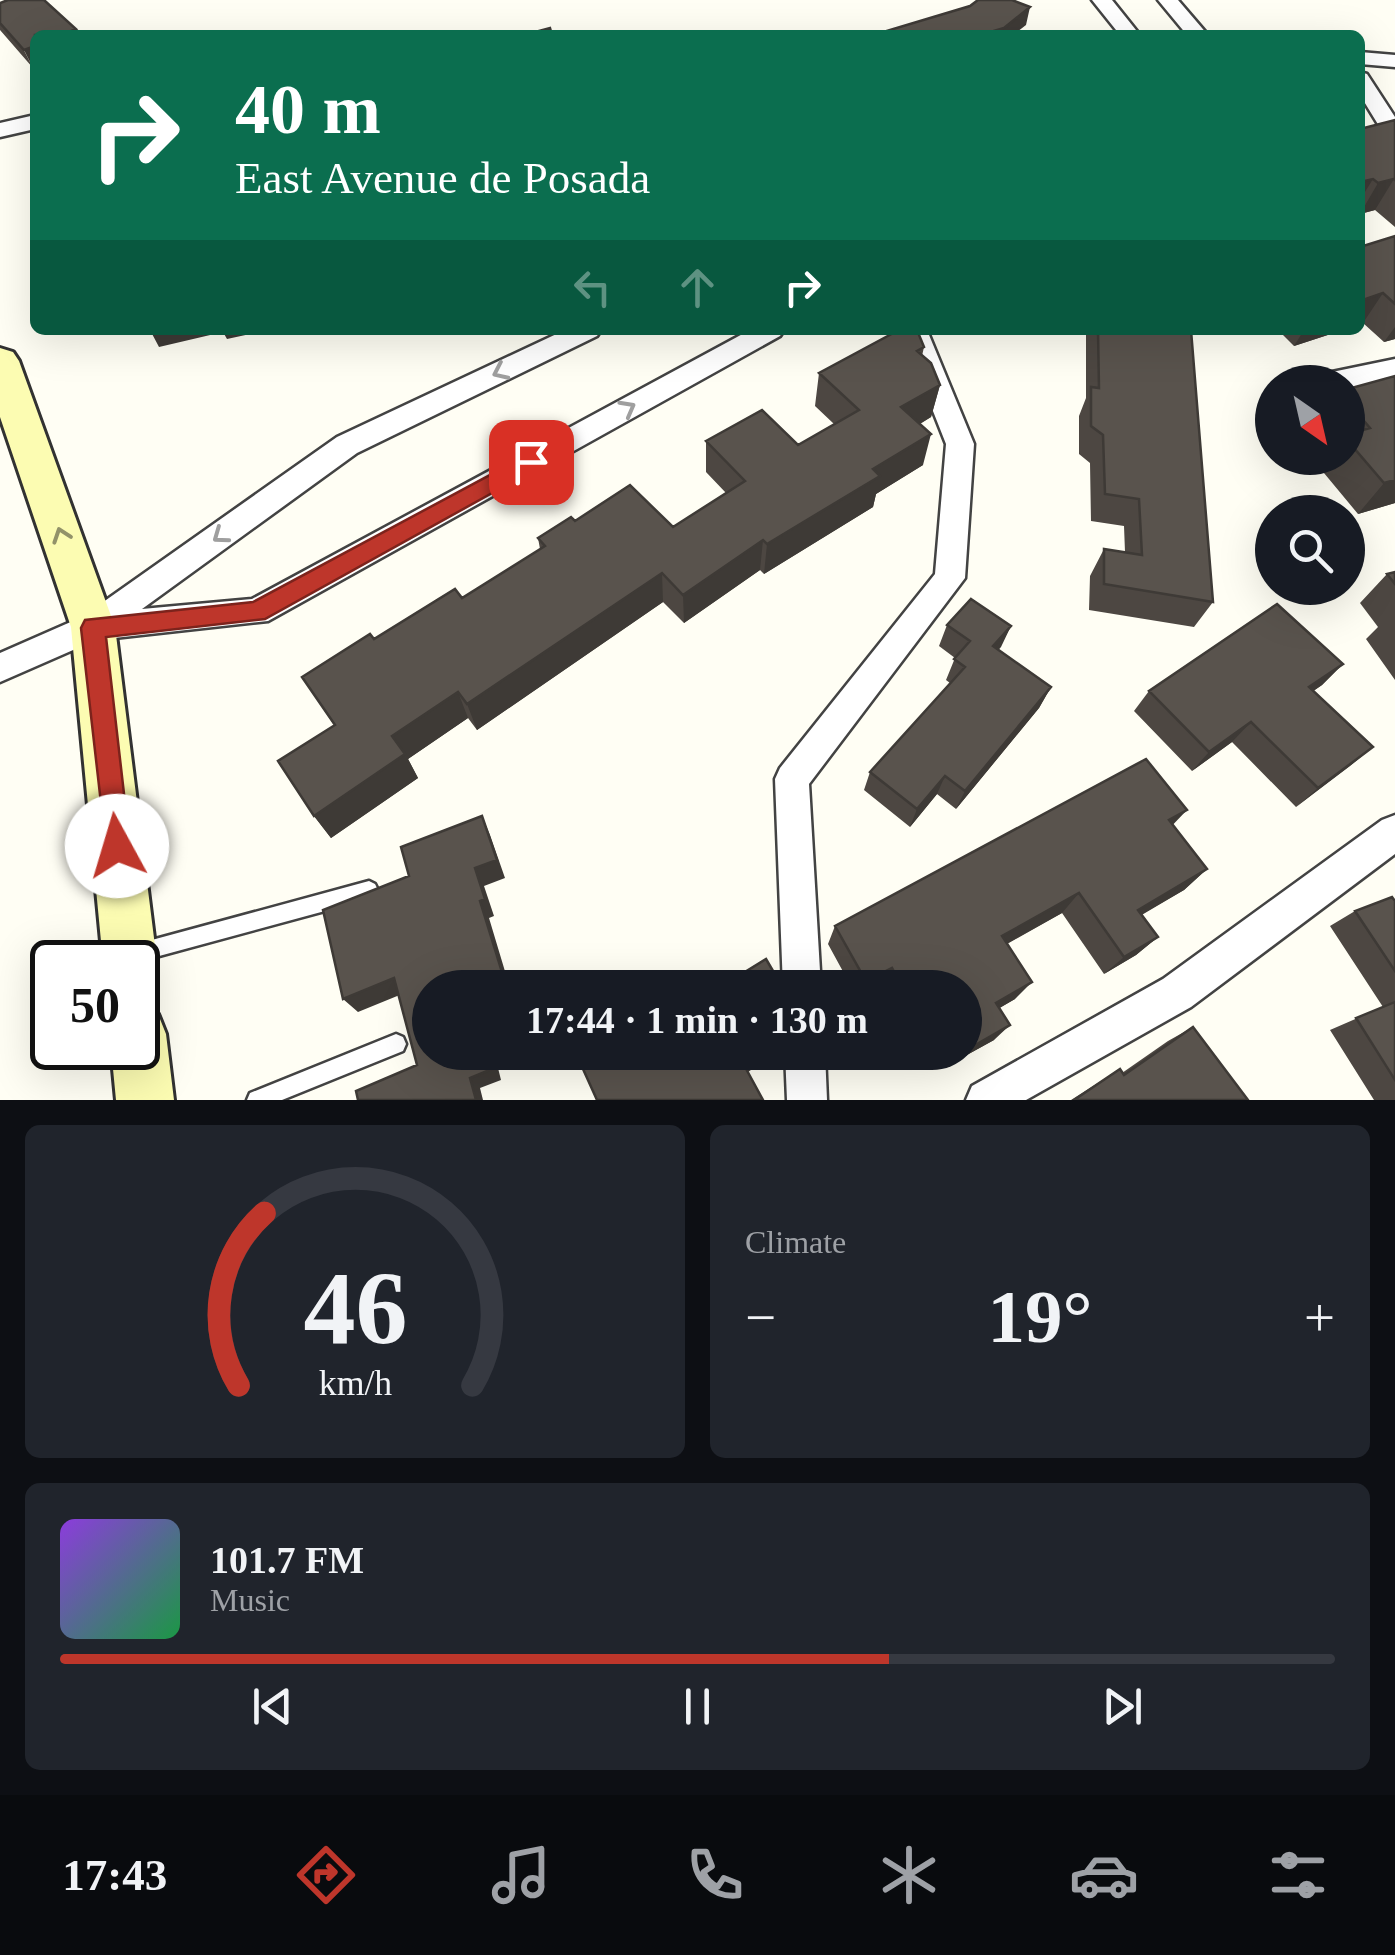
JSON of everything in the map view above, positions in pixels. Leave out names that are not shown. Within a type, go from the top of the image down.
[{"type":"main road","points":[[0,361],[93,628],[127,940]]},
{"type":"main road","points":[[142,1070],[145,1100]]},
{"type":"street","points":[[1102,0],[1126,30]]},
{"type":"street","points":[[1168,0],[1194,30]]},
{"type":"street","points":[[1365,58],[1395,60]]},
{"type":"street","points":[[1365,86],[1395,94]]},
{"type":"street","points":[[1365,89],[1395,134]]},
{"type":"street","points":[[0,130],[30,123]]},
{"type":"street","points":[[0,668],[93,628],[346,445],[577,335]]},
{"type":"street","points":[[93,628],[257,612],[762,335]]},
{"type":"street","points":[[801,970],[792,779],[950,578],[960,444],[916,335]]},
{"type":"street","points":[[1365,375],[1395,369]]},
{"type":"street","points":[[986,1100],[1177,993],[1395,832]]},
{"type":"street","points":[[806,1070],[807,1100]]},
{"type":"lane","points":[[160,950],[369,890]]},
{"type":"lane","points":[[257,1100],[396,1044]]},
{"type":"building","points":[[44,0],[76,29],[30,30],[30,48],[24,50],[0,23],[0,3]]},
{"type":"building","points":[[978,0],[1012,0],[1030,7],[997,30],[890,30],[970,6]]},
{"type":"building","points":[[1395,120],[1395,180],[1365,181],[1365,128]]},
{"type":"building","points":[[1395,236],[1395,304],[1383,293],[1365,299],[1365,245]]},
{"type":"building","points":[[890,335],[919,335],[924,347],[917,351],[931,363],[940,385],[901,407],[931,434],[873,469],[880,476],[767,544],[763,540],[683,595],[662,573],[467,704],[458,692],[392,736],[405,754],[314,816],[278,761],[335,725],[302,677],[370,634],[374,639],[455,589],[462,598],[545,546],[538,538],[571,517],[575,521],[630,485],[673,527],[745,481],[706,441],[762,410],[798,445],[859,410],[819,373]]},
{"type":"building","points":[[1098,335],[1191,335],[1213,602],[1104,584],[1104,549],[1142,555],[1139,499],[1105,494],[1103,435],[1091,426],[1091,387],[1099,388]]},
{"type":"building","points":[[1395,376],[1395,480],[1384,483],[1365,461],[1365,429],[1370,428],[1365,422],[1365,384]]},
{"type":"building","points":[[971,599],[1011,626],[993,646],[1051,687],[965,791],[945,776],[917,809],[870,772],[965,667],[954,659],[970,641],[947,625]]},
{"type":"building","points":[[1278,605],[1343,664],[1309,687],[1373,747],[1318,788],[1251,722],[1209,752],[1149,691]]},
{"type":"building","points":[[1146,759],[1187,810],[1169,820],[1207,869],[1138,910],[1158,937],[1124,957],[1079,893],[1002,936],[1032,982],[996,1003],[1010,1025],[982,1041],[982,970],[860,970],[835,926]]},
{"type":"building","points":[[482,816],[497,860],[475,868],[485,899],[480,901],[501,970],[412,970],[412,1046],[394,978],[343,999],[323,910],[409,876],[401,847]]},
{"type":"building","points":[[1392,897],[1395,901],[1395,971],[1355,911]]},
{"type":"building","points":[[766,959],[772,970],[748,970]]},
{"type":"building","points":[[1395,1002],[1395,1080],[1356,1018]]},
{"type":"building","points":[[1193,1027],[1248,1100],[1074,1100],[1120,1069],[1124,1075]]},
{"type":"building","points":[[412,1067],[490,1070],[470,1078],[476,1100],[358,1100],[356,1091]]},
{"type":"building","points":[[583,1070],[747,1070],[763,1100],[597,1100]]},
{"type":"route","points":[[117,846],[93,628],[257,612],[531,462]]}]
